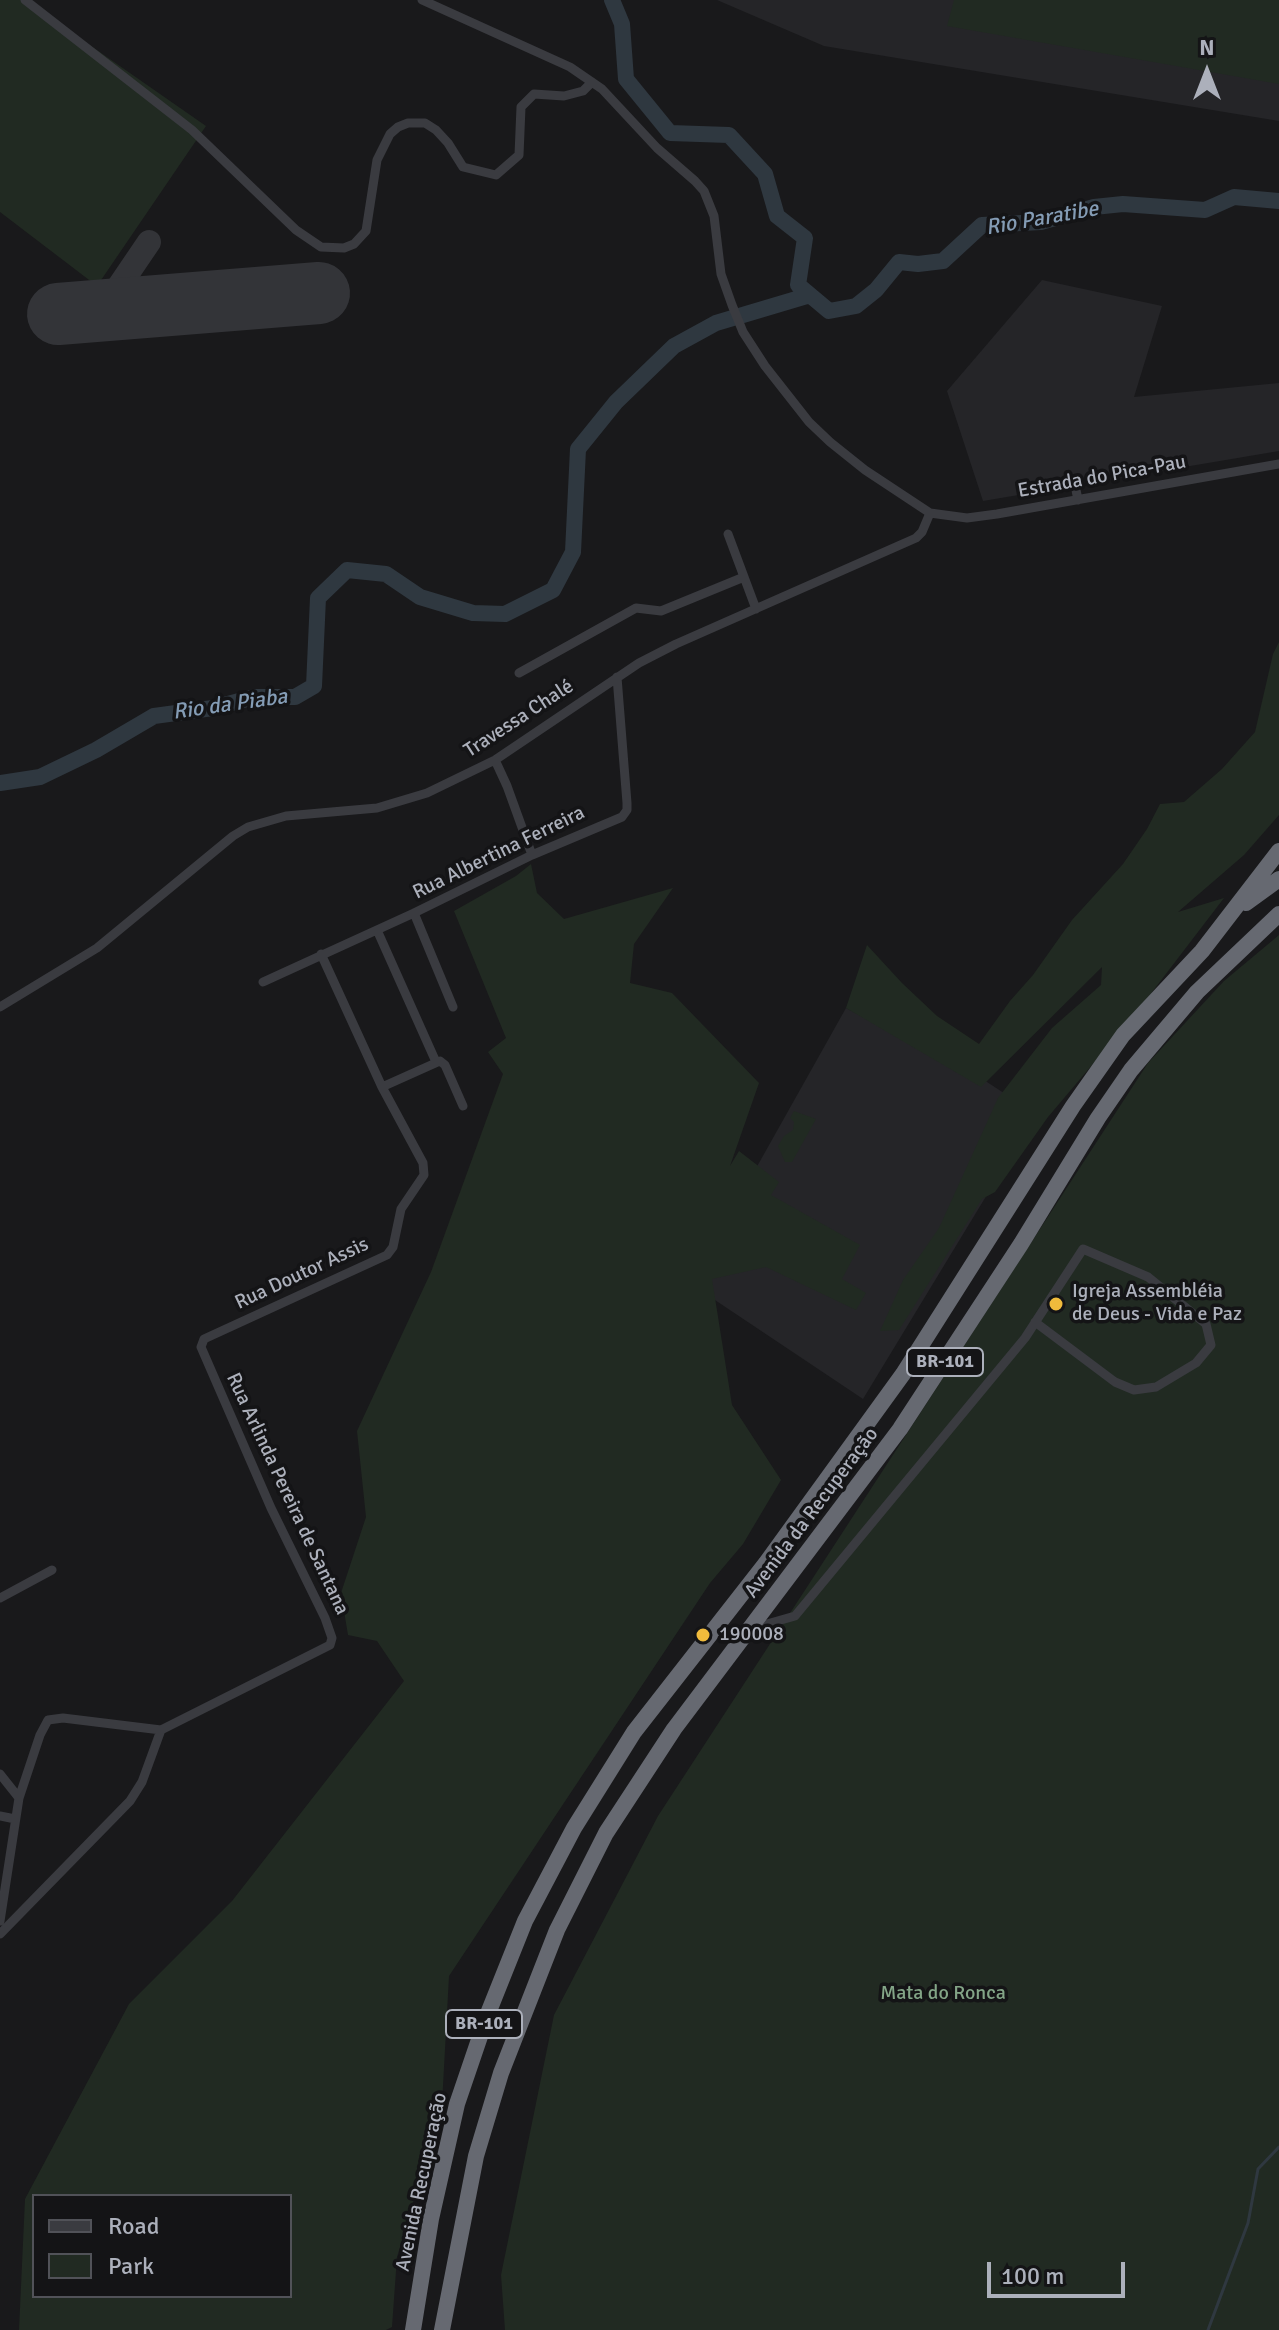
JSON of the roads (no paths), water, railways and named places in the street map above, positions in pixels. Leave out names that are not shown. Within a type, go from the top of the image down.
[{"type":"highway","points":[[1232,913],[1279,851]]},
{"type":"highway","name":"BR-101","points":[[1232,913],[1279,879]]},
{"type":"highway","name":"Avenida Recuperação","points":[[413,2330],[431,2219],[459,2095],[487,2016],[532,1907],[574,1828],[626,1744],[766,1563],[889,1394],[1115,1046],[1232,913]]},
{"type":"highway","name":"Avenida da Recuperação","points":[[442,2330],[462,2217],[488,2114],[527,2002],[557,1930],[606,1833],[674,1729],[900,1429],[1131,1070],[1197,992],[1279,914]]},
{"type":"street","points":[[25,0],[192,130],[296,230],[321,247],[344,248],[354,244],[366,231],[377,160],[390,134],[398,127],[408,123],[425,123],[436,130],[463,167],[496,175],[519,155],[521,107],[534,94],[564,96],[583,91],[592,82]]},
{"type":"street","points":[[422,0],[570,67],[622,108],[657,148],[704,191],[714,216],[721,274],[743,332],[794,404],[830,442],[865,470],[930,513]]},
{"type":"street","name":"Estrada do Pica-Pau","points":[[930,513],[967,518],[1279,464]]},
{"type":"street","points":[[1074,480],[1078,500]]},
{"type":"street","name":"Travessa Chalé","points":[[0,1007],[97,948],[248,827],[286,816],[377,808],[403,802],[495,760],[617,677],[676,644],[916,538],[930,513]]},
{"type":"street","points":[[728,534],[756,609]]},
{"type":"street","points":[[519,673],[636,608],[661,611],[744,577]]},
{"type":"street","name":"Rua Albertina Ferreira","points":[[263,982],[625,814],[627,803],[617,677]]},
{"type":"street","points":[[495,760],[532,855]]},
{"type":"street","points":[[414,913],[453,1007]]},
{"type":"street","points":[[377,930],[438,1062],[445,1065],[463,1106]]},
{"type":"street","points":[[321,954],[382,1087],[438,1062]]},
{"type":"street","name":"Rua Doutor Assis","points":[[214,1334],[387,1255],[393,1247],[401,1209],[424,1175],[423,1163],[382,1087]]},
{"type":"street","points":[[750,1629],[795,1616],[1025,1338],[1035,1322],[1083,1249],[1148,1277],[1206,1324],[1211,1345],[1196,1363],[1156,1387],[1134,1390],[1115,1382],[1035,1322]]},
{"type":"street","name":"Rua Arlinda Pereira de Santana","points":[[161,1730],[323,1650],[330,1645],[332,1638],[202,1351],[204,1339],[214,1334]]},
{"type":"street","points":[[0,1598],[52,1570]]},
{"type":"street","points":[[0,1921],[19,1798],[45,1724],[54,1718],[161,1730],[142,1782],[130,1801],[0,1934]]},
{"type":"street","points":[[0,1774],[19,1798]]},
{"type":"street","points":[[0,1816],[15,1819]]},
{"type":"waterway","name":"Rio Paratibe","points":[[612,0],[622,24],[626,79],[670,133],[729,135],[765,174],[777,216],[805,238],[798,285],[829,311],[856,306],[876,290],[899,262],[918,264],[943,261],[982,225],[1041,222],[1094,207],[1123,204],[1205,210],[1234,197],[1279,201]]},
{"type":"waterway","name":"Rio da Piaba","points":[[0,783],[40,777],[96,750],[154,716],[213,708],[254,697],[295,697],[314,686],[318,598],[347,570],[386,574],[420,597],[473,613],[505,614],[553,590],[573,552],[578,449],[616,402],[674,346],[716,323],[810,295]]},
{"type":"waterway","points":[[1208,2330],[1248,2223],[1258,2169],[1279,2147]]},
{"type":"place","name":"Igreja Assembléia de Deus - Vida e Paz","points":[[1056,1304]]},
{"type":"place","name":"190008","points":[[703,1635]]},
{"type":"park label","name":"Mata do Ronca","points":[[943,1994]]}]
